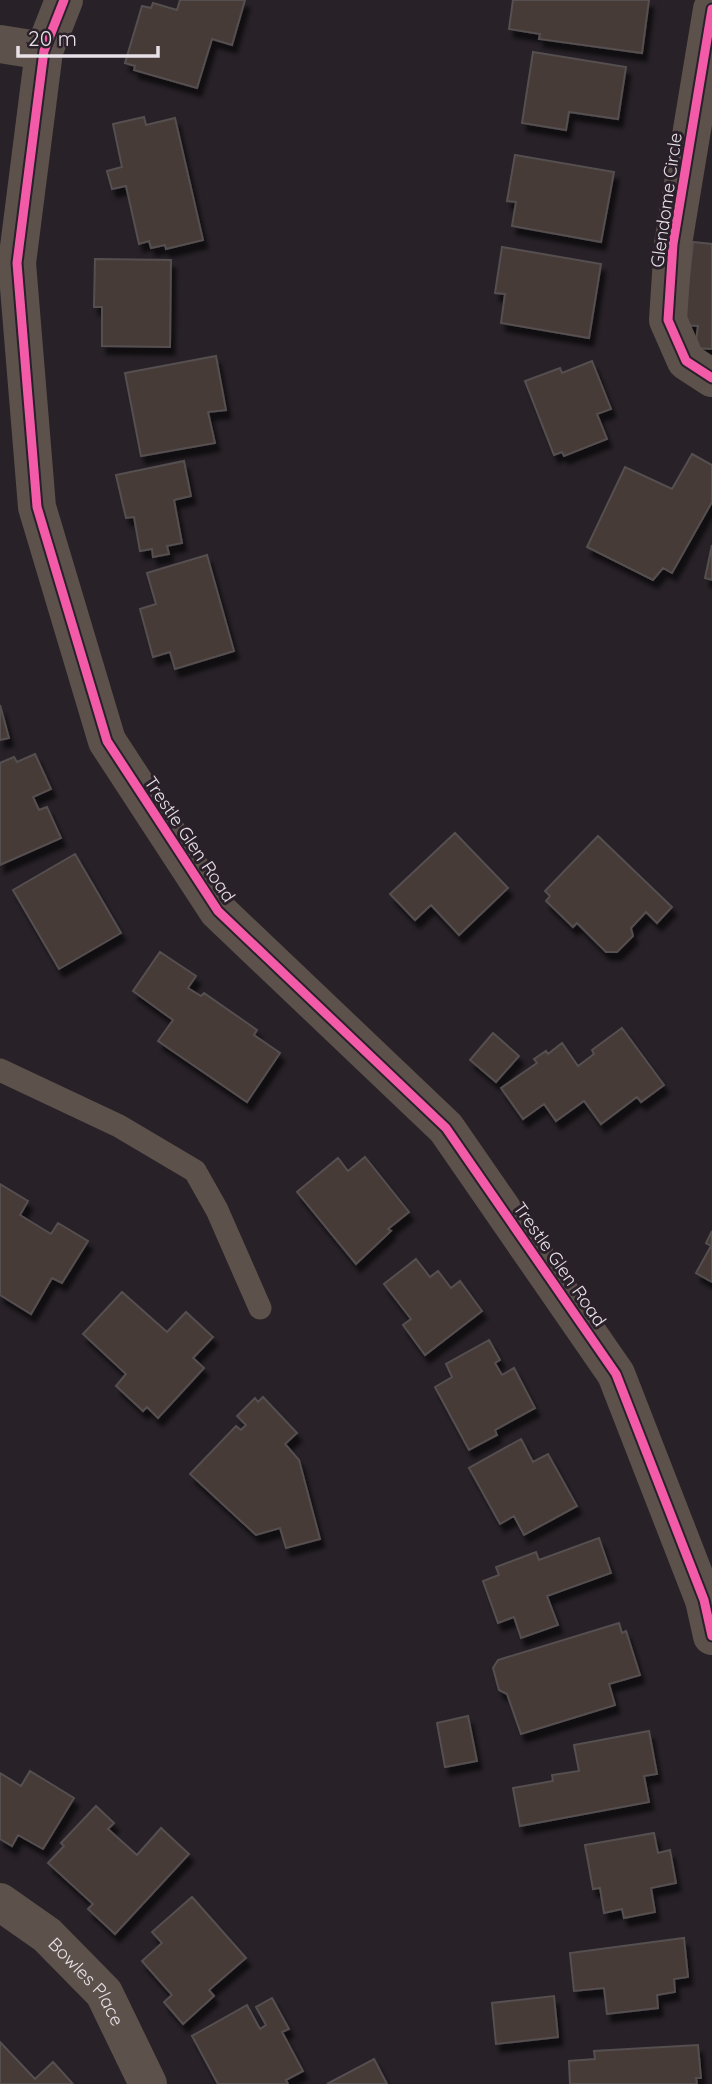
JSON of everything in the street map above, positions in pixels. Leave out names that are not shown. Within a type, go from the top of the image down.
[{"type":"street","name":"Trestle Glen Road","points":[[64,0],[44,51],[17,264],[37,507],[107,741],[218,911],[446,1128],[616,1374],[704,1600],[712,1636]]},
{"type":"street","name":"Glendome Circle","points":[[712,9],[673,244],[668,320],[686,361],[712,378]]},
{"type":"street","points":[[0,44],[44,51]]},
{"type":"street","name":"Bowles Place","points":[[0,1902],[47,1935],[104,1993],[148,2084]]},
{"type":"lane","points":[[0,1070],[119,1126],[195,1171],[218,1210],[260,1308]]},
{"type":"building","points":[[180,0],[245,0],[232,45],[212,39],[197,88],[134,70],[135,66],[125,63],[142,6],[151,8],[153,3],[177,10]]},
{"type":"building","points":[[513,0],[649,0],[642,53],[539,39],[540,34],[509,29]]},
{"type":"building","points":[[533,52],[626,67],[618,119],[569,112],[566,130],[522,123]]},
{"type":"building","points":[[144,117],[146,125],[175,118],[203,240],[166,249],[165,245],[151,248],[149,241],[139,244],[126,186],[112,189],[107,171],[122,167],[113,124]]},
{"type":"building","points":[[515,155],[614,172],[601,242],[512,226],[516,202],[507,201]]},
{"type":"building","points":[[693,242],[712,244],[712,349],[695,348],[698,326],[684,325]]},
{"type":"building","points":[[502,247],[601,264],[589,338],[501,323],[505,294],[495,293]]},
{"type":"building","points":[[95,259],[171,260],[170,347],[102,346],[102,307],[94,307]]},
{"type":"building","points":[[216,356],[226,410],[208,412],[215,443],[141,456],[125,373]]},
{"type":"building","points":[[592,361],[611,409],[597,414],[607,439],[564,456],[562,452],[554,455],[525,381],[560,368],[562,373]]},
{"type":"building","points":[[692,454],[712,465],[712,502],[672,573],[663,568],[653,580],[587,547],[625,467],[672,489]]},
{"type":"building","points":[[184,461],[191,496],[174,500],[182,543],[167,546],[169,554],[153,557],[152,549],[140,551],[134,517],[126,518],[116,475]]},
{"type":"building","points":[[712,545],[712,580],[705,578]]},
{"type":"building","points":[[207,555],[234,651],[175,669],[170,652],[153,657],[140,609],[156,604],[147,573]]},
{"type":"building","points":[[0,705],[9,738],[0,740]]},
{"type":"building","points":[[35,754],[51,789],[33,797],[39,810],[47,807],[61,838],[0,865],[0,763],[14,757],[17,762]]},
{"type":"building","points":[[455,833],[508,888],[459,935],[431,905],[415,920],[390,894]]},
{"type":"building","points":[[598,836],[672,907],[657,923],[646,912],[631,928],[633,936],[617,952],[606,952],[577,923],[573,927],[546,901],[550,896],[545,891]]},
{"type":"building","points":[[75,854],[121,933],[59,969],[13,890]]},
{"type":"building","points":[[160,952],[196,976],[188,988],[201,996],[204,993],[257,1030],[254,1035],[280,1053],[247,1102],[158,1041],[173,1020],[133,991]]},
{"type":"building","points":[[622,1028],[664,1085],[641,1102],[637,1097],[601,1124],[584,1101],[556,1121],[544,1104],[523,1119],[501,1088],[537,1063],[534,1059],[546,1051],[548,1054],[562,1043],[578,1066],[594,1054],[592,1050]]},
{"type":"building","points":[[493,1033],[519,1056],[496,1082],[470,1060]]},
{"type":"building","points":[[365,1157],[409,1212],[388,1229],[391,1231],[356,1264],[297,1192],[338,1158],[348,1171]]},
{"type":"building","points":[[0,1184],[28,1201],[20,1215],[51,1234],[58,1223],[88,1241],[62,1283],[52,1278],[31,1314],[0,1295]]},
{"type":"building","points":[[712,1231],[712,1282],[696,1273],[711,1246],[706,1243]]},
{"type":"building","points":[[416,1259],[430,1277],[438,1271],[451,1288],[460,1281],[482,1311],[425,1355],[403,1325],[411,1319],[384,1284]]},
{"type":"building","points":[[122,1292],[167,1332],[186,1312],[213,1337],[193,1358],[204,1368],[158,1418],[147,1407],[143,1411],[116,1386],[126,1374],[83,1334]]},
{"type":"building","points":[[489,1340],[500,1360],[495,1363],[502,1375],[514,1368],[535,1408],[495,1430],[497,1435],[469,1450],[435,1387],[452,1377],[446,1364]]},
{"type":"building","points":[[263,1397],[297,1433],[285,1444],[299,1460],[320,1539],[286,1548],[280,1528],[256,1535],[190,1474],[236,1426],[241,1430],[246,1425],[237,1416],[255,1398],[258,1402]]},
{"type":"building","points":[[521,1439],[533,1462],[548,1454],[577,1506],[524,1535],[514,1516],[500,1524],[469,1468]]},
{"type":"building","points":[[599,1538],[611,1573],[547,1596],[558,1625],[521,1638],[514,1617],[498,1623],[483,1581],[499,1575],[496,1567],[536,1552],[539,1560]]},
{"type":"building","points":[[619,1623],[622,1633],[626,1631],[640,1675],[609,1684],[615,1705],[521,1734],[507,1694],[499,1690],[493,1668],[498,1660]]},
{"type":"building","points":[[468,1716],[477,1761],[445,1767],[437,1723]]},
{"type":"building","points":[[649,1731],[657,1774],[644,1776],[649,1802],[520,1826],[513,1788],[553,1781],[552,1775],[579,1771],[574,1745]]},
{"type":"building","points":[[30,1771],[74,1798],[43,1849],[18,1835],[12,1846],[0,1839],[0,1773],[21,1786]]},
{"type":"building","points":[[96,1806],[114,1823],[108,1829],[137,1855],[161,1828],[189,1854],[115,1934],[88,1909],[93,1904],[48,1863],[64,1846],[61,1843]]},
{"type":"building","points":[[654,1833],[658,1853],[670,1850],[676,1883],[651,1888],[655,1912],[624,1918],[622,1909],[604,1913],[600,1888],[593,1889],[585,1845]]},
{"type":"building","points":[[192,1897],[246,1958],[209,1990],[214,1996],[183,2024],[164,2002],[172,1995],[142,1961],[162,1943],[152,1932]]},
{"type":"building","points":[[684,1938],[688,1977],[674,1979],[675,1992],[657,1995],[658,2008],[607,2014],[604,1988],[574,1991],[570,1953]]},
{"type":"building","points":[[554,1996],[558,2037],[496,2044],[492,2003]]},
{"type":"building","points":[[272,1998],[289,2029],[282,2032],[303,2071],[286,2080],[288,2084],[218,2084],[192,2036],[247,2005],[260,2029],[266,2025],[256,2007]]},
{"type":"building","points":[[0,2042],[35,2079],[53,2062],[73,2084],[0,2084]]},
{"type":"building","points":[[698,2045],[701,2078],[696,2078],[697,2084],[570,2084],[569,2061],[595,2059],[594,2051]]},
{"type":"building","points":[[374,2059],[387,2084],[327,2084]]},
{"type":"cycle path","points":[[64,0],[44,51],[17,263],[37,507],[107,741],[218,911],[446,1128],[616,1374],[704,1600],[712,1636]]},
{"type":"cycle path","points":[[712,9],[673,244],[668,320],[686,361],[712,378]]}]
